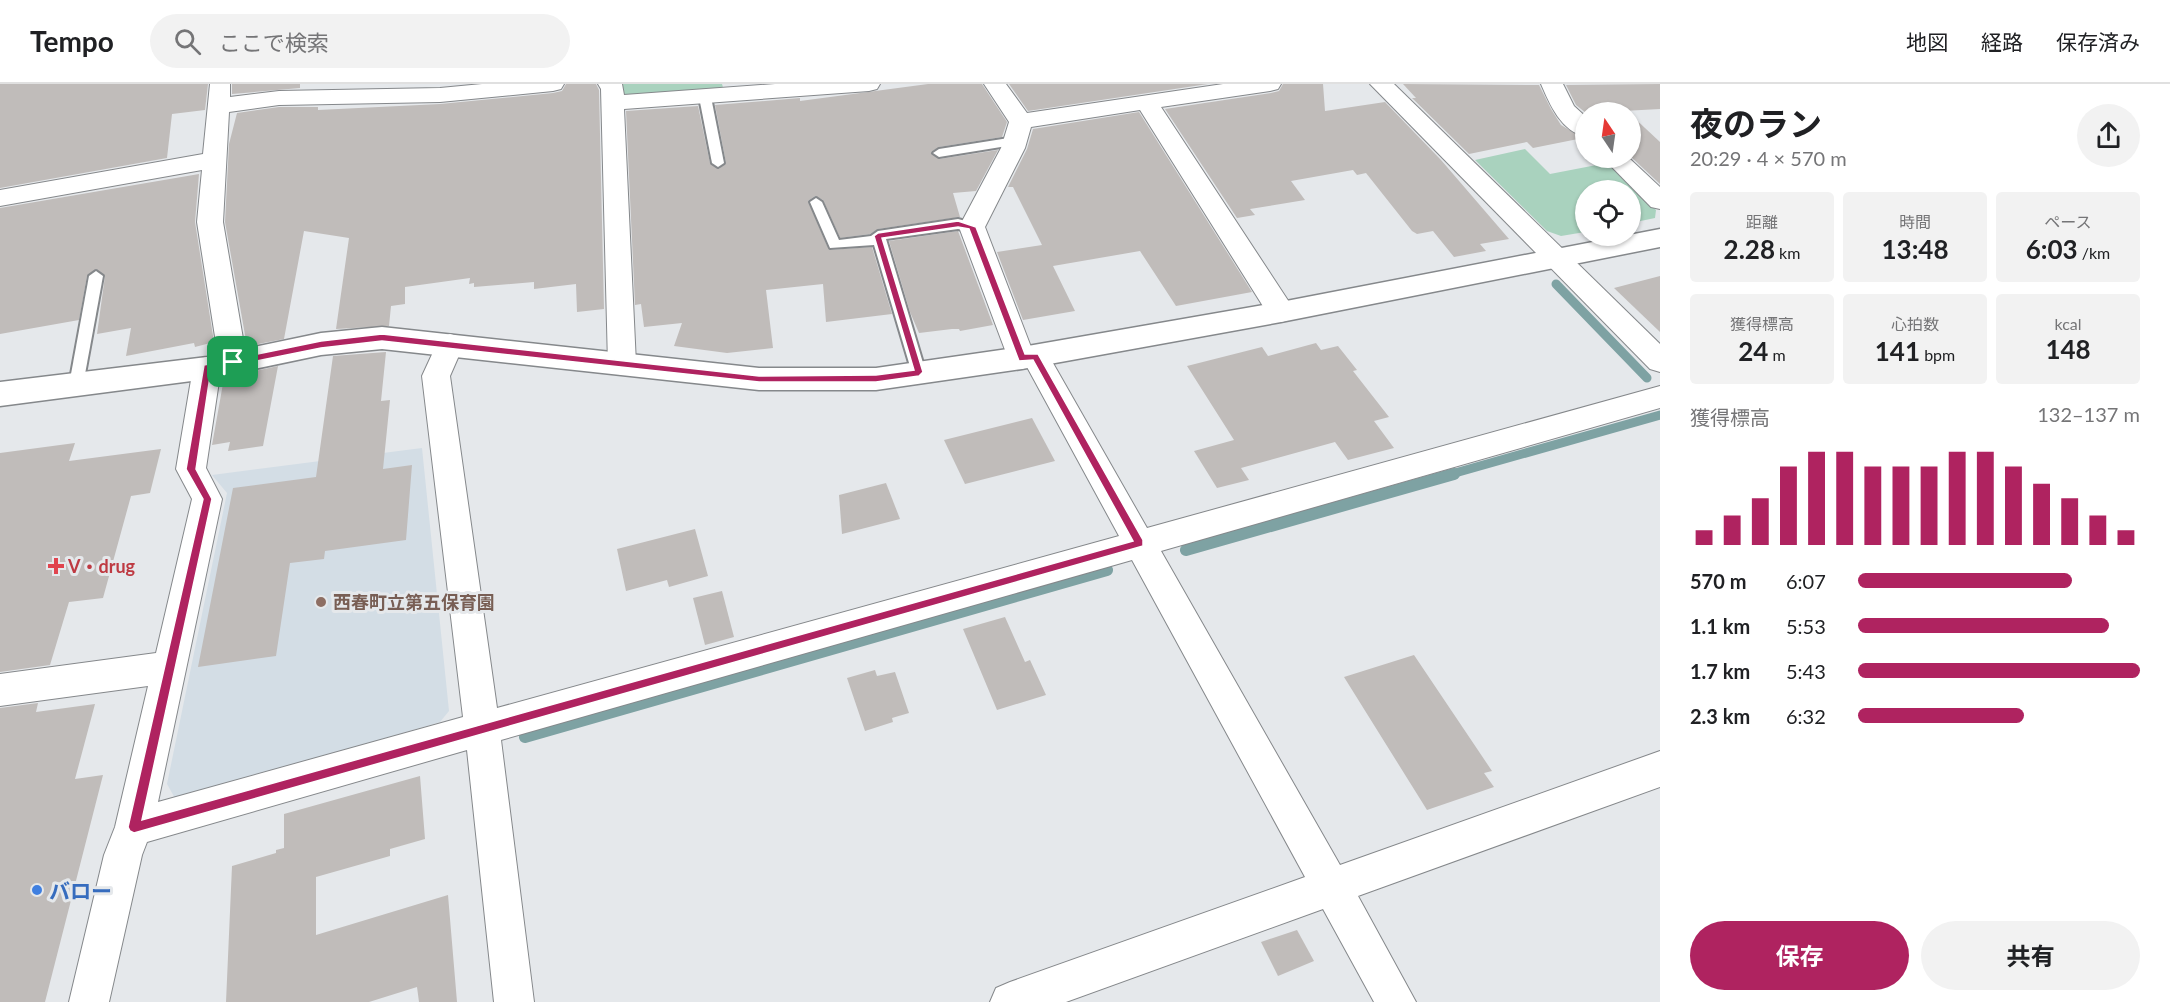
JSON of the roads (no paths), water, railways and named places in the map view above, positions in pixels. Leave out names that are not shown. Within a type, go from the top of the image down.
[{"type":"street","points":[[89,1002],[123,855],[134,827],[207,499],[191,469],[220,365],[210,222],[219,95],[279,98],[553,84]]},
{"type":"street","points":[[622,364],[610,94],[705,97],[869,84]]},
{"type":"street","points":[[995,84],[1009,107],[1018,131],[972,227],[1029,357],[1140,543],[1396,1002]]},
{"type":"street","points":[[1018,131],[1146,102],[1270,84]]},
{"type":"street","points":[[1381,84],[1660,361]]},
{"type":"street","points":[[1552,84],[1564,110],[1575,120]]},
{"type":"street","points":[[1146,102],[1281,312]]},
{"type":"street","points":[[0,198],[215,160]]},
{"type":"street","points":[[1625,168],[1660,201]]},
{"type":"street","points":[[0,394],[220,365],[321,344],[382,338],[759,379],[876,379],[1029,357],[1281,312],[1660,238]]},
{"type":"street","points":[[450,344],[436,376],[482,729],[514,1002]]},
{"type":"street","points":[[134,827],[1660,397]]},
{"type":"street","points":[[0,690],[170,667]]},
{"type":"street","points":[[1011,1002],[1660,769]]},
{"type":"lane","points":[[705,97],[718,163]]},
{"type":"lane","points":[[939,153],[1018,131]]},
{"type":"lane","points":[[816,202],[835,245],[879,240]]},
{"type":"lane","points":[[919,372],[878,236],[958,224],[972,227]]},
{"type":"lane","points":[[76,385],[96,276]]},
{"type":"waterway","points":[[1556,284],[1647,378]]},
{"type":"waterway","points":[[1448,475],[1660,415]]},
{"type":"waterway","points":[[1186,550],[1454,474]]},
{"type":"waterway","points":[[525,737],[1107,570]]},
{"type":"place","name":"V・drug","points":[[56,566]]},
{"type":"place","name":"西春町立第五保育園","points":[[321,602]]},
{"type":"place","name":"バロー","points":[[37,890]]}]
